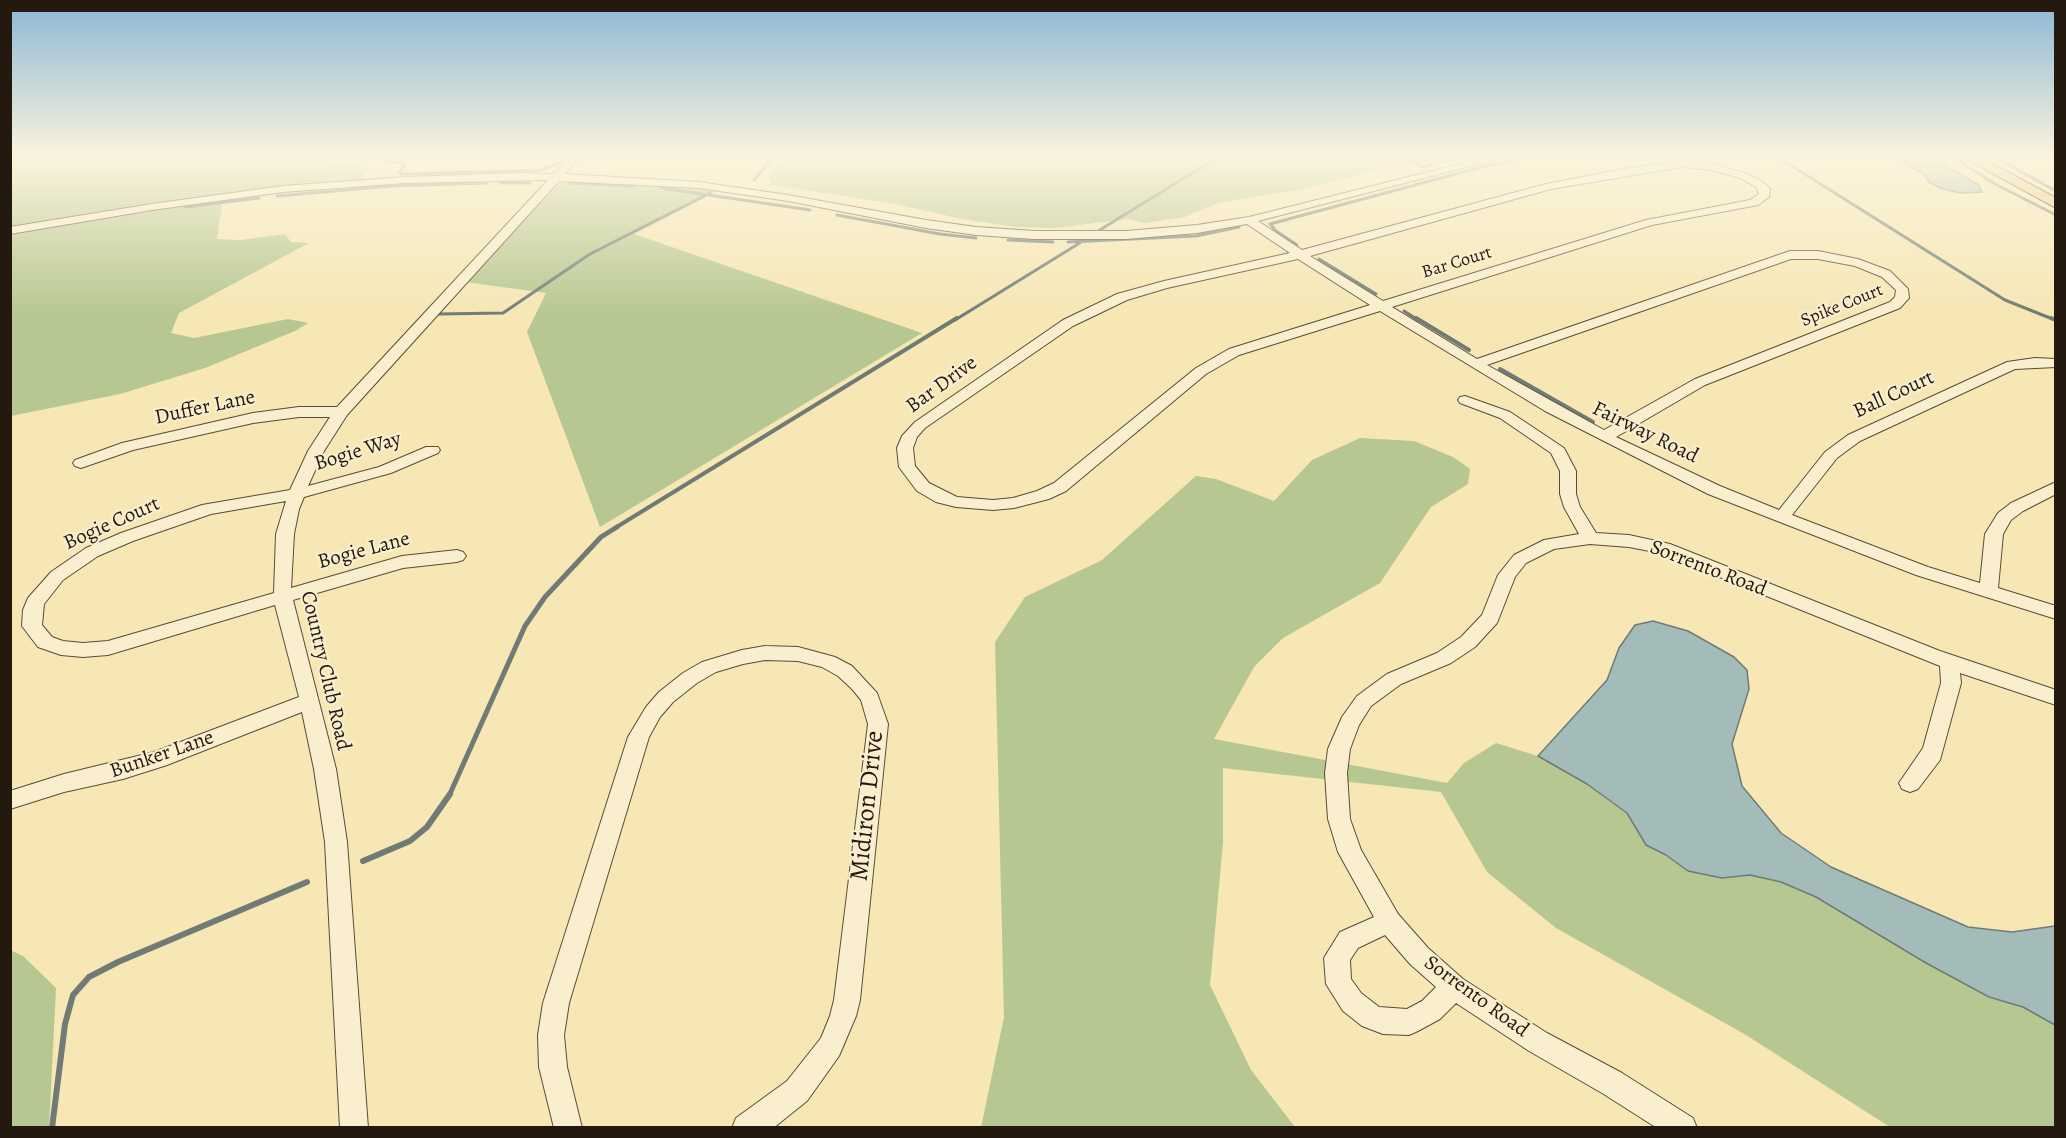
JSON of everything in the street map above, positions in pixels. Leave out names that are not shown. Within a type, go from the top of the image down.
[{"type":"street","points":[[10,231],[142,209]]},
{"type":"street","name":"Country Club Road","points":[[354,1128],[338,865],[325,769],[283,596],[282,560],[285,534],[297,494],[316,451],[341,412],[527,209]]},
{"type":"street","points":[[842,209],[926,224],[1002,233],[1126,235],[1197,229],[1249,220],[1292,209]]},
{"type":"street","name":"Bar Court","points":[[1299,255],[1467,209]]},
{"type":"street","name":"Bar Court","points":[[1381,306],[1650,222],[1717,209]]},
{"type":"street","name":"Fairway Road","points":[[1249,220],[1299,255],[1476,364],[1604,437],[1683,476],[1781,518],[1882,556],[2055,613]]},
{"type":"street","name":"Bar Drive","points":[[1299,255],[1142,291],[1085,313],[920,425],[910,436],[905,448],[904,461],[910,473],[930,492],[956,502],[993,505],[1024,501],[1043,495],[1060,487],[1201,372],[1222,358],[1245,348],[1381,306]]},
{"type":"street","name":"Spike Court","points":[[1476,364],[1790,255],[1818,255],[1858,263],[1886,274],[1902,289],[1902,298],[1895,305],[1700,382],[1604,437]]},
{"type":"street","name":"Ball Court","points":[[1781,518],[1831,455],[1854,438],[2012,365],[2035,362],[2055,363]]},
{"type":"street","points":[[1465,400],[1505,416],[1543,439],[1557,451],[1568,471],[1568,494],[1572,507],[1590,538]]},
{"type":"street","name":"Duffer Lane","points":[[81,463],[128,446],[253,418],[299,412],[341,412]]},
{"type":"street","name":"Bogie Way","points":[[297,494],[385,470],[432,450]]},
{"type":"street","points":[[1988,592],[1994,534],[2004,517],[2017,507],[2055,487]]},
{"type":"street","name":"Bogie Court","points":[[283,596],[136,641],[96,649],[72,650],[45,642],[35,632],[31,618],[35,602],[48,585],[67,568],[92,552],[162,524],[208,509],[297,494]]},
{"type":"street","name":"Sorrento Road","points":[[1683,1128],[1612,1083],[1538,1042],[1454,987],[1419,956],[1389,922],[1350,852],[1339,819],[1337,761],[1349,723],[1364,701],[1381,686],[1444,658],[1468,642],[1490,618],[1507,575],[1520,559],[1550,544],[1590,538],[1629,541],[1664,548],[1805,607],[1950,662],[2055,698]]},
{"type":"street","name":"Bogie Lane","points":[[283,596],[402,562],[457,556]]},
{"type":"street","name":"Midiron Drive","points":[[568,1128],[553,1067],[551,1035],[556,1003],[639,737],[653,712],[666,697],[690,678],[709,667],[765,653],[798,654],[828,662],[852,677],[870,698],[878,724],[848,1000],[830,1047],[809,1077],[797,1091],[767,1115],[746,1128]]},
{"type":"street","points":[[1910,783],[1929,760],[1934,748],[1951,683],[1950,662]]},
{"type":"street","name":"Bunker Lane","points":[[10,800],[64,783],[123,770],[159,759],[310,701]]},
{"type":"street","points":[[1389,922],[1349,940],[1337,958],[1339,984],[1352,1002],[1371,1017],[1383,1022],[1409,1022],[1431,1010],[1454,987]]},
{"type":"green space","points":[[11,209],[133,209],[11,229]]},
{"type":"green space","points":[[156,209],[221,209],[217,239],[240,240],[285,234],[291,242],[309,243],[179,313],[171,333],[194,338],[288,319],[308,323],[295,331],[205,368],[120,394],[11,416],[11,233]]},
{"type":"green space","points":[[535,209],[683,209],[634,234],[922,333],[600,527],[527,332],[546,293],[465,282]]},
{"type":"green space","points":[[918,209],[1204,209],[1185,217],[1145,223],[1128,219],[1055,228],[1015,227]]},
{"type":"green space","points":[[1360,438],[1414,441],[1453,457],[1470,469],[1468,484],[1431,507],[1380,583],[1283,638],[1254,667],[1214,739],[1447,783],[1464,763],[1496,743],[1538,756],[1587,784],[1627,813],[1646,845],[1666,855],[1688,871],[1722,878],[1750,875],[1781,882],[1816,897],[1926,963],[1989,997],[2023,1007],[2046,1018],[2055,1025],[2055,1127],[1890,1127],[1746,1035],[1556,928],[1487,872],[1441,792],[1223,768],[1223,842],[1210,985],[1251,1070],[1295,1127],[981,1128],[1004,1017],[995,642],[1025,597],[1102,560],[1196,476],[1216,479],[1274,501],[1312,460]]},
{"type":"green space","points":[[10,950],[23,956],[56,988],[49,1127],[11,1127]]},
{"type":"water","points":[[1653,621],[1688,631],[1734,657],[1747,670],[1749,689],[1732,744],[1742,786],[1781,833],[1831,867],[1968,927],[2012,932],[2055,926],[2055,1025],[2023,1007],[1989,997],[1926,963],[1816,897],[1781,882],[1750,875],[1722,878],[1688,871],[1666,855],[1646,845],[1627,813],[1587,784],[1538,756],[1607,680],[1619,648],[1635,625]]},
{"type":"waterway","points":[[438,314],[503,313],[590,254],[678,209]]},
{"type":"waterway","points":[[804,209],[810,210]]},
{"type":"waterway","points":[[1098,231],[1134,209]]},
{"type":"waterway","points":[[1297,245],[1276,231],[1270,224],[1325,209]]},
{"type":"waterway","points":[[1860,209],[2005,300],[2055,320]]},
{"type":"waterway","points":[[2044,209],[2056,215]]},
{"type":"waterway","points":[[837,215],[940,234],[976,238]]},
{"type":"waterway","points":[[1082,241],[1196,236],[1239,227]]},
{"type":"waterway","points":[[1008,240],[1053,242]]},
{"type":"waterway","points":[[955,320],[1082,241]]},
{"type":"waterway","points":[[1068,242],[1082,241]]},
{"type":"waterway","points":[[1319,259],[1376,294]]},
{"type":"waterway","points":[[1404,311],[1418,320]]},
{"type":"waterway","points":[[615,528],[957,318]]},
{"type":"waterway","points":[[1416,318],[1469,350]]},
{"type":"waterway","points":[[2051,318],[2056,320]]},
{"type":"waterway","points":[[1500,369],[1593,422]]},
{"type":"waterway","points":[[450,794],[525,626],[545,597],[601,537],[617,527]]},
{"type":"waterway","points":[[363,861],[410,841],[427,827],[450,794]]},
{"type":"waterway","points":[[52,1128],[65,1024],[73,995],[89,977],[118,962],[307,882]]}]
